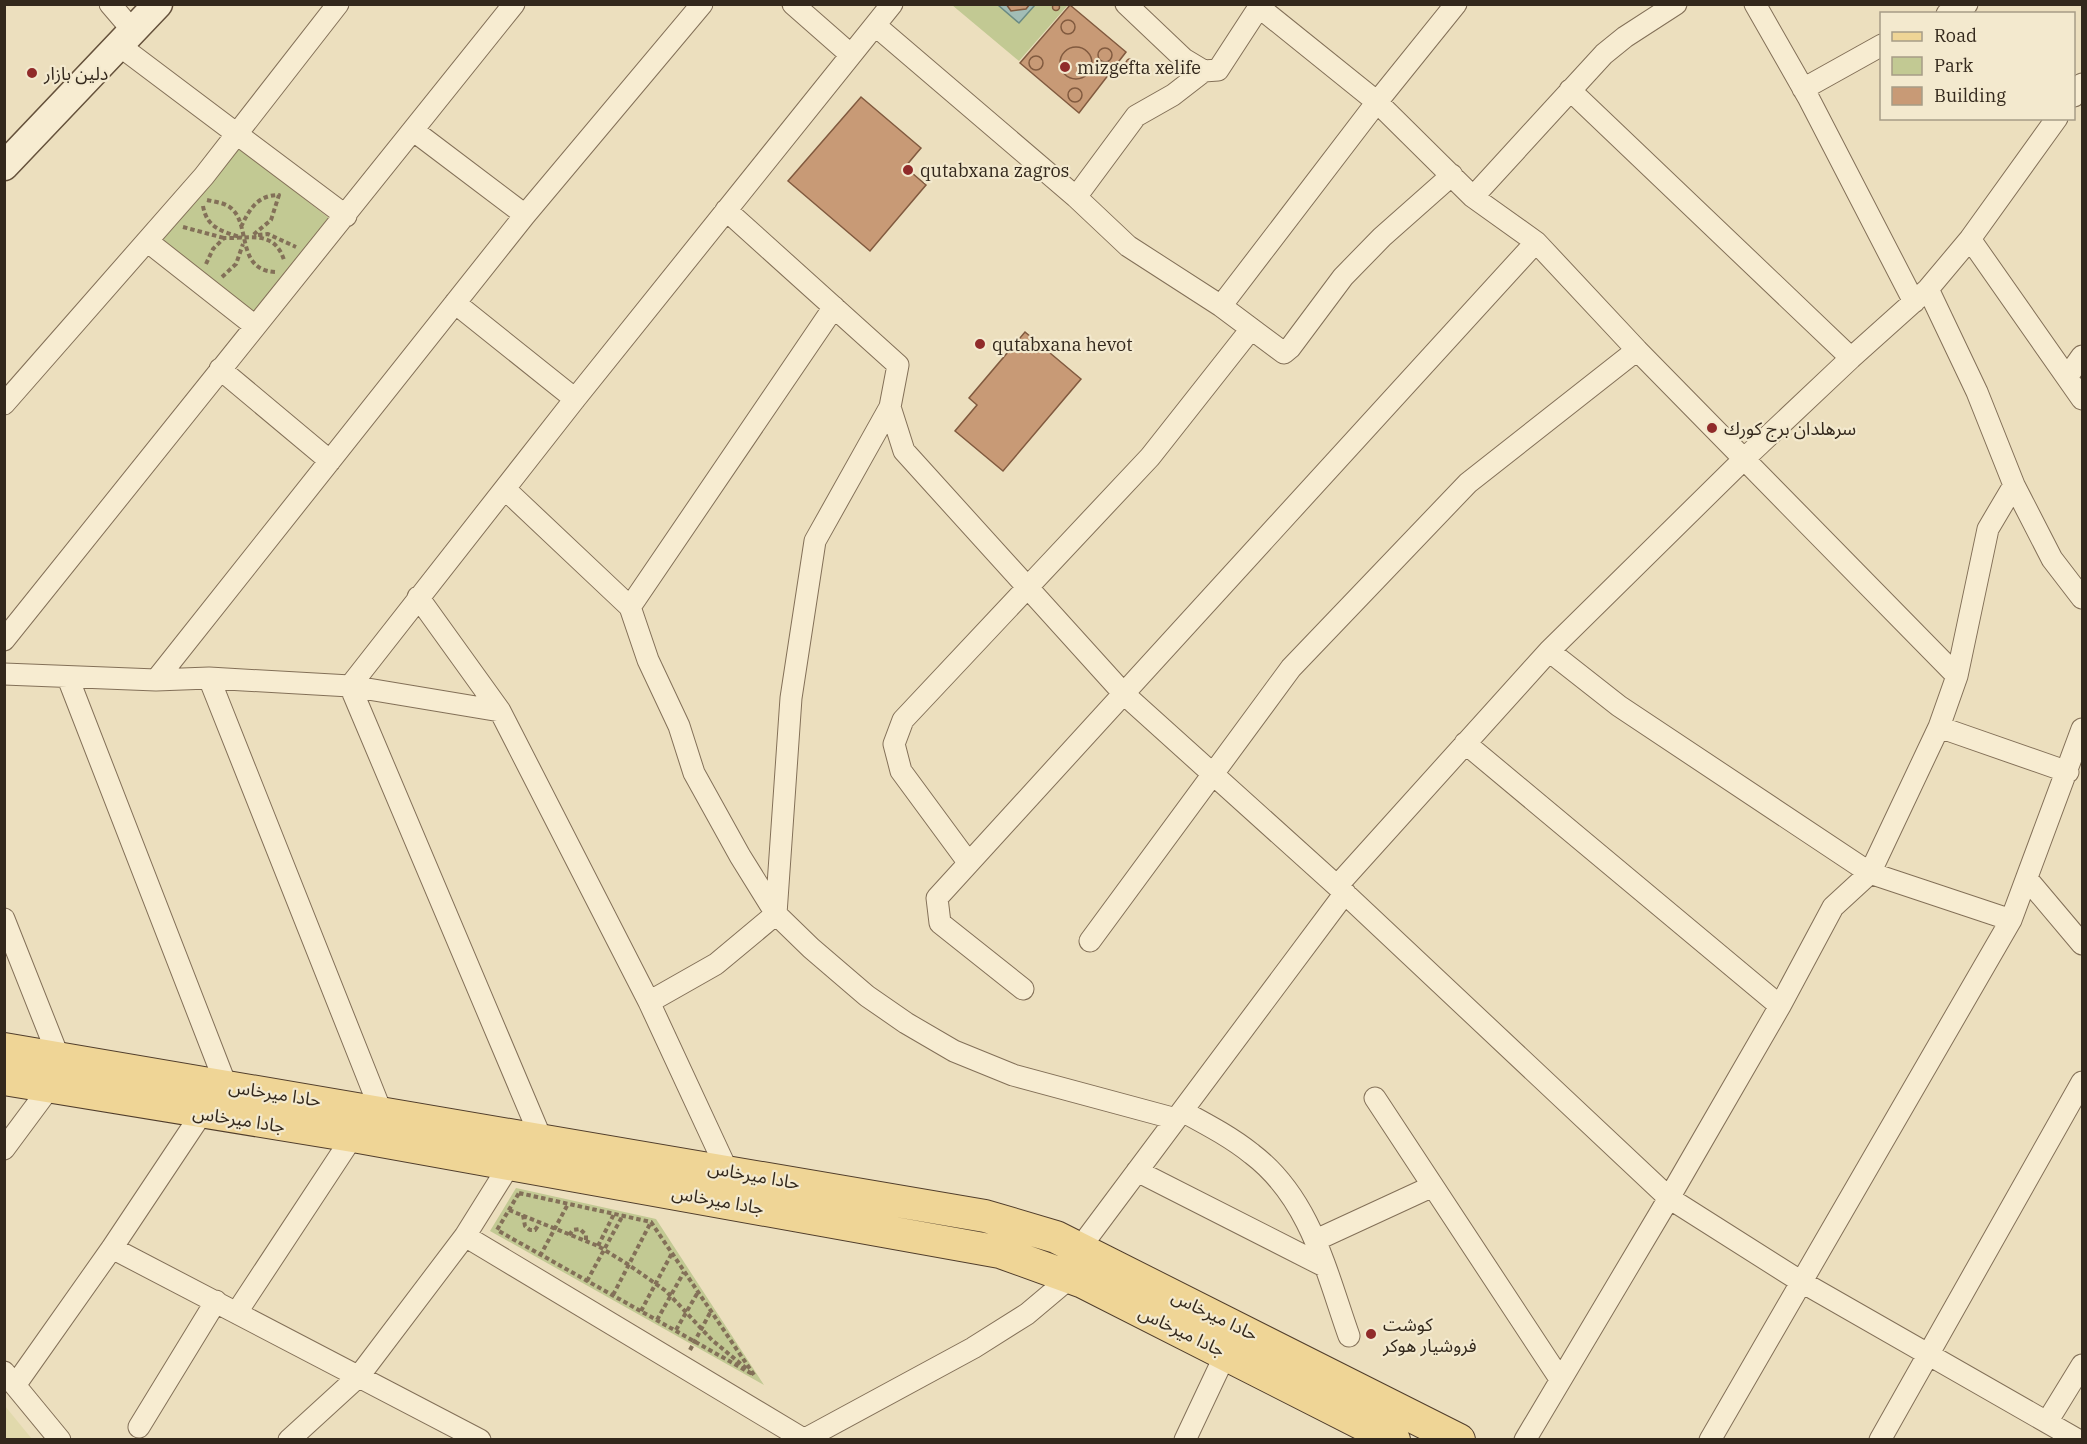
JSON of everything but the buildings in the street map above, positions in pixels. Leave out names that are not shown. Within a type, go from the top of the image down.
[{"type":"main road","points":[[4,166],[158,4]]},
{"type":"main road","name":"حادا ميرخاس","points":[[4,1049],[54,1073],[226,1085],[985,1215],[1056,1237],[1075,1263],[1459,1440]]},
{"type":"main road","name":"جادا ميرخاس","points":[[4,1080],[54,1073],[202,1113],[353,1136],[972,1245],[1028,1260],[1075,1263],[1226,1353],[1394,1440]]},
{"type":"street","points":[[110,4],[127,39],[237,132],[346,216]]},
{"type":"street","points":[[4,404],[165,220],[338,4]]},
{"type":"street","points":[[4,640],[514,4]]},
{"type":"street","points":[[156,680],[525,215],[702,4]]},
{"type":"street","points":[[793,4],[851,55]]},
{"type":"street","points":[[350,686],[418,597],[506,490],[575,399],[892,4]]},
{"type":"street","points":[[1126,4],[1184,60],[1204,71],[1218,70],[1260,6],[1377,102],[1473,197],[1536,242],[1637,351],[1957,676]]},
{"type":"street","points":[[1221,306],[1377,102],[1456,4]]},
{"type":"street","points":[[1473,197],[1570,90],[1625,37],[1676,4]]},
{"type":"street","points":[[1755,4],[1977,392],[2014,484],[2052,559],[2082,598]]},
{"type":"street","points":[[1951,12],[1967,4]]},
{"type":"street","points":[[876,26],[1076,197],[1128,246],[1221,306],[1284,353],[1343,277],[1382,237],[1452,175]]},
{"type":"street","points":[[1803,88],[1880,46]]},
{"type":"street","points":[[1076,197],[1136,116],[1173,95],[1204,71]]},
{"type":"street","points":[[1570,90],[1851,358]]},
{"type":"street","points":[[465,1236],[805,1440],[973,1348],[1027,1314],[1075,1263],[1137,1171],[1341,889],[1466,743],[1550,651],[1744,459],[1851,358],[1921,296],[1970,239],[2056,120]]},
{"type":"street","points":[[414,130],[525,215]]},
{"type":"street","points":[[650,1002],[716,964],[776,914],[791,698],[815,541],[890,408],[898,365],[726,210]]},
{"type":"street","points":[[1970,239],[2082,399]]},
{"type":"street","points":[[147,241],[255,326]]},
{"type":"street","points":[[1023,989],[940,923],[937,898],[1536,242]]},
{"type":"street","points":[[455,303],[575,399]]},
{"type":"street","points":[[630,607],[834,307]]},
{"type":"street","points":[[968,862],[902,771],[894,744],[903,720],[1150,457],[1251,329]]},
{"type":"street","points":[[1090,941],[1291,668],[1468,483],[1637,351]]},
{"type":"street","points":[[2067,377],[2082,356]]},
{"type":"street","points":[[220,369],[330,461]]},
{"type":"street","points":[[890,408],[904,451],[1124,694],[1211,775],[1341,889],[1669,1198],[1800,1281],[2078,1440]]},
{"type":"street","points":[[1525,1440],[1780,1006],[1833,907],[1870,873],[1939,728],[1957,676],[1988,529],[2014,484]]},
{"type":"street","points":[[506,490],[630,607],[648,660],[679,726],[694,773],[740,856],[776,914],[867,996],[906,1023],[954,1051],[1013,1075],[1179,1115],[1253,1154],[1279,1179],[1300,1208],[1316,1240],[1349,1336]]},
{"type":"street","points":[[418,597],[500,711],[650,1002],[727,1170]]},
{"type":"street","points":[[1550,651],[1619,706],[1870,873],[2011,920]]},
{"type":"street","points":[[4,674],[156,680],[209,678],[350,686],[500,711]]},
{"type":"street","points":[[68,678],[226,1085]]},
{"type":"street","points":[[209,678],[381,1111]]},
{"type":"street","points":[[350,686],[541,1138]]},
{"type":"street","points":[[1939,728],[2068,772]]},
{"type":"street","points":[[1710,1440],[2011,920],[2028,880],[2082,729]]},
{"type":"street","points":[[1466,743],[1780,1006]]},
{"type":"street","points":[[2028,880],[2082,944]]},
{"type":"street","points":[[4,919],[54,1073],[4,1149]]},
{"type":"street","points":[[1880,1440],[2082,1082]]},
{"type":"street","points":[[1375,1098],[1560,1379]]},
{"type":"street","points":[[60,1440],[10,1378],[112,1248],[202,1113]]},
{"type":"street","points":[[237,1312],[353,1136]]},
{"type":"street","points":[[289,1440],[359,1376],[465,1236],[510,1164]]},
{"type":"street","points":[[1137,1171],[1324,1266]]},
{"type":"street","points":[[1316,1240],[1433,1186]]},
{"type":"street","points":[[112,1248],[480,1440]]},
{"type":"street","points":[[139,1426],[216,1301]]},
{"type":"street","points":[[1185,1440],[1226,1353]]},
{"type":"street","points":[[2048,1422],[2082,1365]]},
{"type":"path","points":[[165,220],[192,231],[243,241],[271,220],[279,195],[258,201],[249,210],[241,227]]},
{"type":"path","points":[[213,281],[231,272],[240,258],[243,241],[241,227],[237,215],[230,207],[200,198],[211,225],[243,241],[252,259],[272,272],[286,269],[283,256],[272,242],[253,235]]},
{"type":"path","points":[[253,235],[268,234],[291,244],[307,262]]},
{"type":"path","points":[[205,270],[207,257],[224,238]]},
{"type":"path","points":[[519,1193],[651,1222],[754,1375],[730,1359],[497,1230],[509,1210],[519,1193]]},
{"type":"path","points":[[530,1275],[568,1204]]},
{"type":"path","points":[[509,1210],[598,1246],[629,1265],[671,1296],[730,1359]]},
{"type":"path","points":[[598,1246],[614,1214]]},
{"type":"path","points":[[524,1215],[525,1226],[531,1230],[535,1230],[540,1223]]},
{"type":"path","points":[[587,1281],[622,1215]]},
{"type":"path","points":[[613,1295],[651,1222]]},
{"type":"path","points":[[569,1235],[573,1230],[580,1229],[586,1235],[586,1241]]},
{"type":"path","points":[[641,1311],[672,1253]]},
{"type":"path","points":[[657,1320],[684,1272]]},
{"type":"path","points":[[676,1331],[698,1292]]},
{"type":"path","points":[[681,1365],[711,1311]]},
{"type":"path","points":[[730,1359],[736,1349]]},
{"type":"shaded area","points":[[5,1406],[32,1439],[5,1439]]},
{"type":"green space","points":[[952,5],[998,5],[1019,22],[1035,5],[1068,5],[1019,61]]},
{"type":"green space","points":[[237,146],[334,222],[247,324],[155,244]]},
{"type":"green space","points":[[516,1188],[656,1219],[764,1385],[490,1231]]},
{"type":"water","points":[[998,5],[1035,5],[1019,23]]},
{"type":"place","name":"mizgefta xelife","points":[[1065,67]]},
{"type":"place","name":"دلين بازار","points":[[32,73]]},
{"type":"place","name":"qutabxana zagros","points":[[908,170]]},
{"type":"place","name":"qutabxana hevot","points":[[980,344]]},
{"type":"place","name":"سرهلدان برج كورك","points":[[1712,428]]},
{"type":"place","name":"كوشت فروشيار هوكر","points":[[1371,1334]]}]
